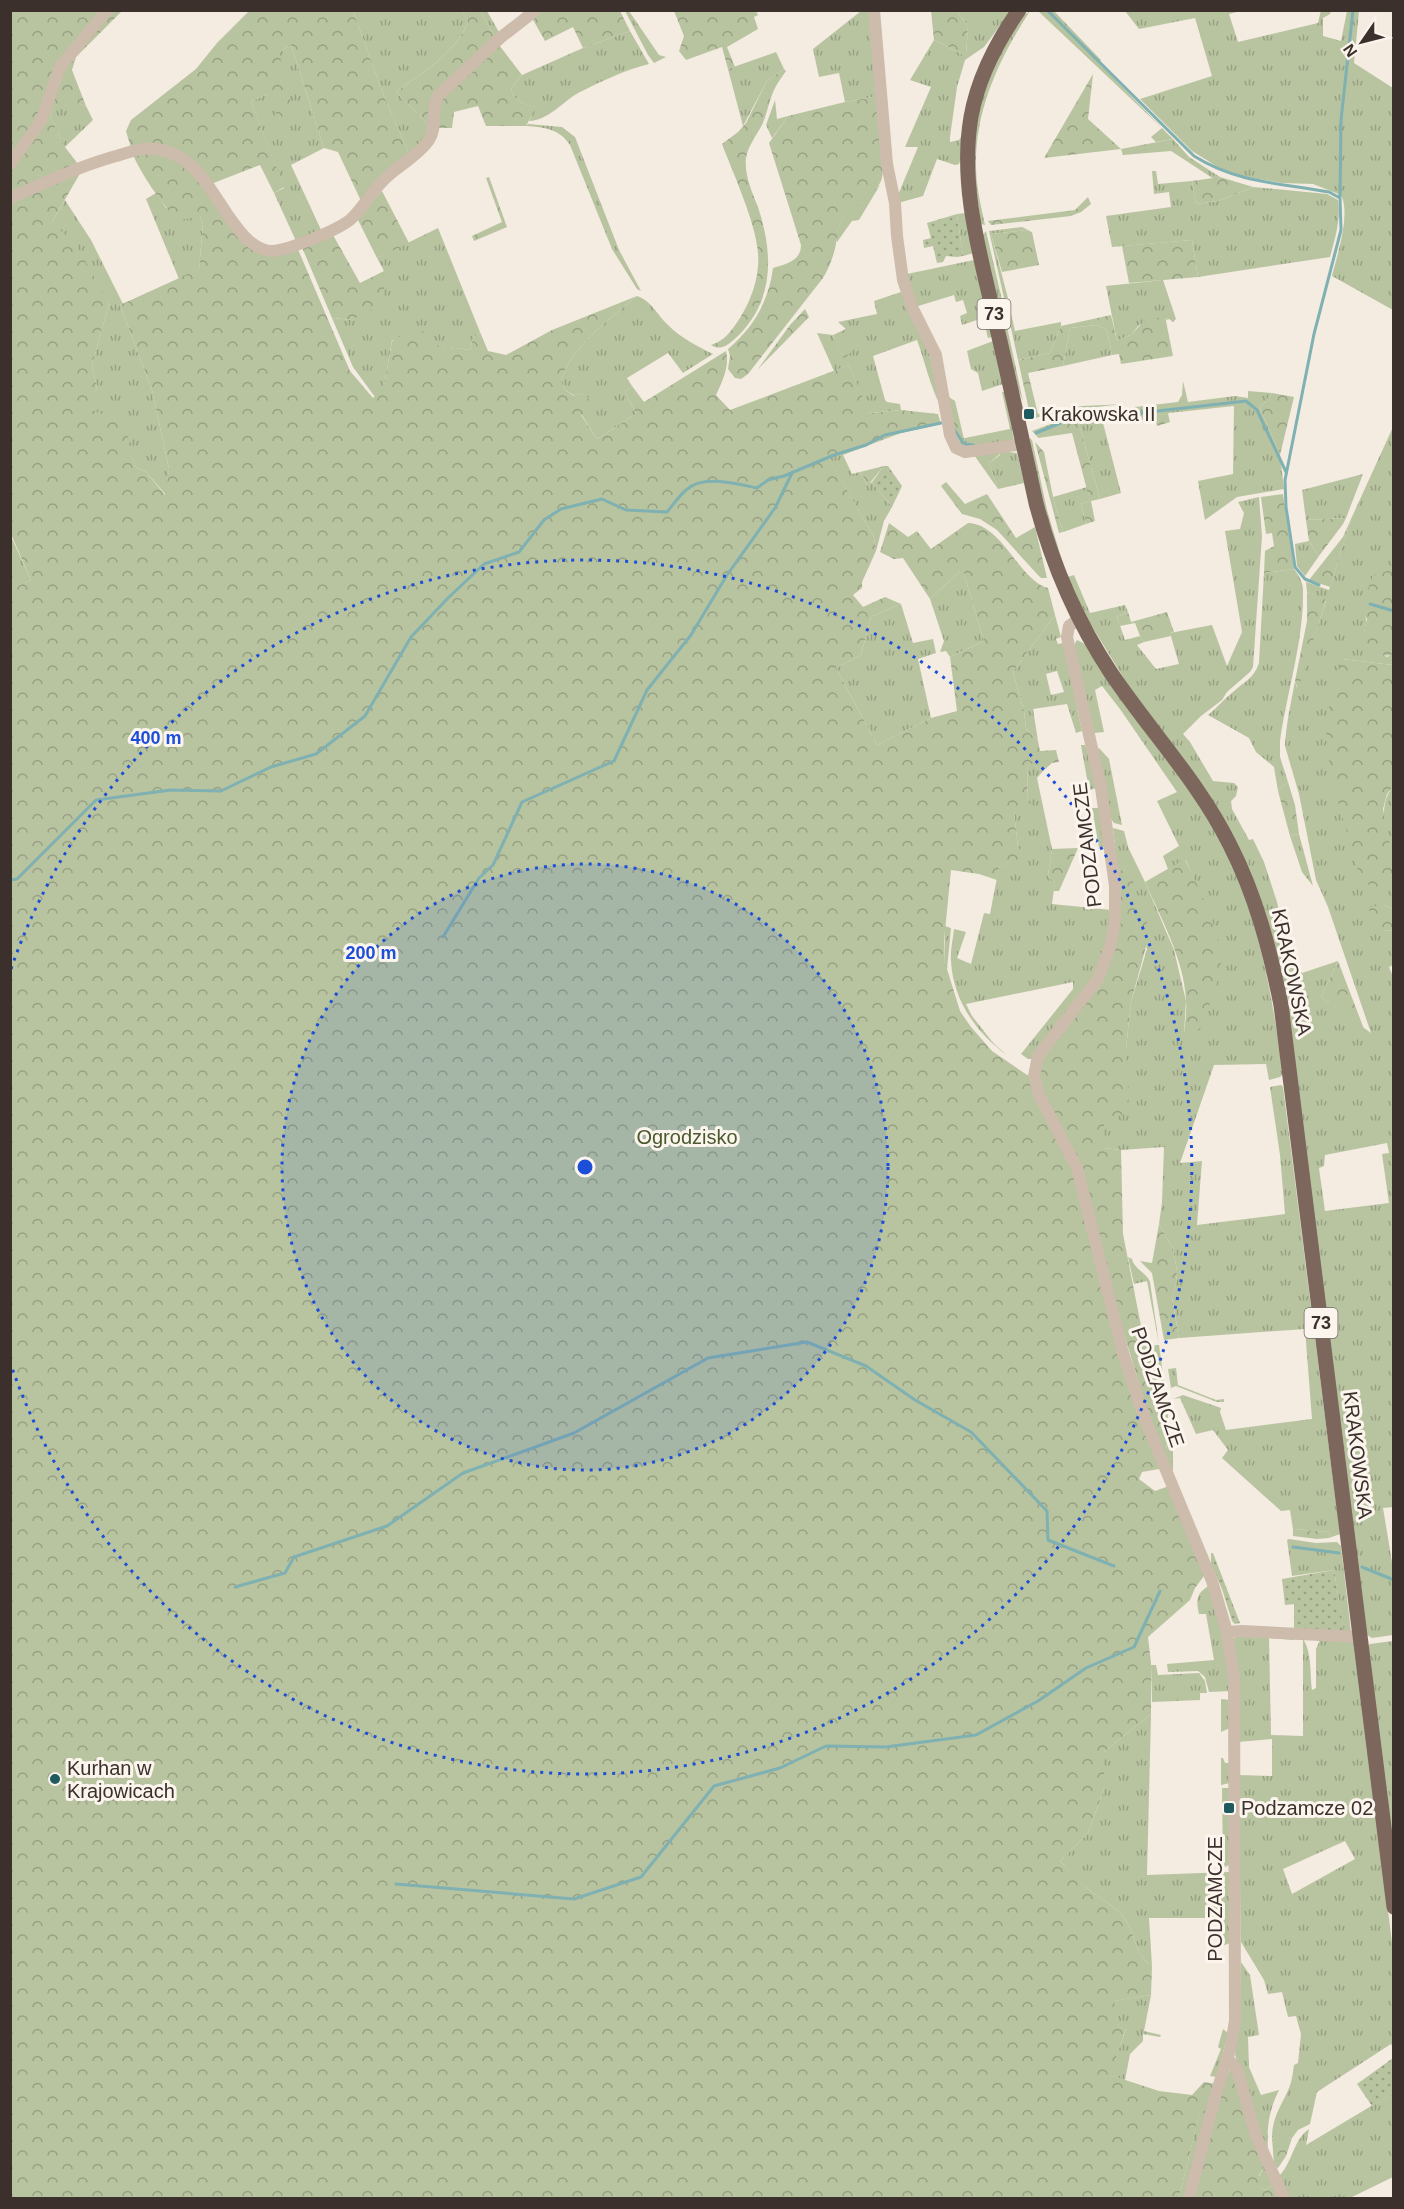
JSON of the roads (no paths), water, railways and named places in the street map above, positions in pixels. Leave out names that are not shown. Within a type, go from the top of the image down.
[{"type":"main road","name":"KRAKOWSKA","points":[[1020,10],[995,46],[980,84],[971,118],[968,165],[977,243],[1045,538],[1079,619],[1113,675],[1207,804],[1243,872],[1255,902],[1270,953],[1281,1005],[1394,1907]]},
{"type":"street","points":[[10,164],[41,121],[60,67],[107,10]]},
{"type":"street","points":[[10,198],[46,180],[90,163],[141,150],[159,150],[177,156],[194,166],[233,222],[255,245],[272,251],[297,244],[333,231],[351,219],[383,181],[428,140],[433,129],[435,103],[438,96],[500,38],[536,10]]},
{"type":"street","points":[[874,10],[886,164],[895,203],[902,274],[909,299],[936,355],[950,435],[956,448],[965,452],[1023,444]]},
{"type":"street","name":"PODZAMCZE","points":[[1079,619],[1069,626],[1067,637],[1101,788],[1115,886],[1115,921],[1110,947],[1098,979],[1040,1052],[1034,1067],[1035,1082],[1077,1168],[1111,1307],[1135,1389],[1146,1422],[1211,1579],[1227,1632],[1235,1691],[1236,2003],[1233,2036],[1189,2199]]},
{"type":"street","points":[[1227,1632],[1360,1637]]},
{"type":"street","points":[[1227,2059],[1238,2069],[1256,2136],[1284,2199]]},
{"type":"waterway","points":[[1047,10],[1194,156],[1226,172],[1243,177],[1329,192],[1340,198],[1341,230],[1314,334],[1285,480],[1286,507],[1295,567],[1305,579],[1319,585]]},
{"type":"waterway","points":[[1340,197],[1341,120],[1353,10]]},
{"type":"waterway","points":[[1113,416],[1246,401],[1257,410],[1286,472]]},
{"type":"waterway","points":[[1036,433],[1073,418],[1100,418]]},
{"type":"waterway","points":[[10,880],[17,879],[96,800],[171,790],[221,791],[271,767],[316,754],[365,716],[411,637],[448,598],[484,564],[519,552],[544,520],[561,509],[602,499],[626,510],[667,512],[686,490],[701,482],[730,483],[757,488],[768,480],[866,445],[885,435],[941,423]]},
{"type":"waterway","points":[[953,428],[964,444],[974,445]]},
{"type":"waterway","points":[[443,937],[479,878],[493,865],[522,802],[614,761],[647,690],[691,635],[727,575],[775,508],[792,473]]},
{"type":"waterway","points":[[1370,604],[1394,611]]},
{"type":"waterway","points":[[235,1587],[285,1573],[294,1557],[387,1526],[463,1473],[574,1433],[708,1358],[807,1342],[866,1366],[915,1400],[971,1432],[1047,1511],[1048,1540],[1114,1566]]},
{"type":"waterway","points":[[1293,1547],[1339,1553]]},
{"type":"waterway","points":[[1362,1567],[1394,1580]]},
{"type":"waterway","points":[[396,1884],[574,1899],[641,1877],[714,1786],[780,1768],[826,1746],[886,1747],[976,1735],[1038,1701],[1086,1668],[1134,1647],[1160,1591]]},
{"type":"place","name":"Krakowska II","points":[[1029,414]]},
{"type":"place","name":"Kurhan w Krajowicach","points":[[55,1779]]},
{"type":"place","name":"Podzamcze 02","points":[[1229,1808]]},
{"type":"park label","name":"Ogrodzisko","points":[[687,1137]]}]
